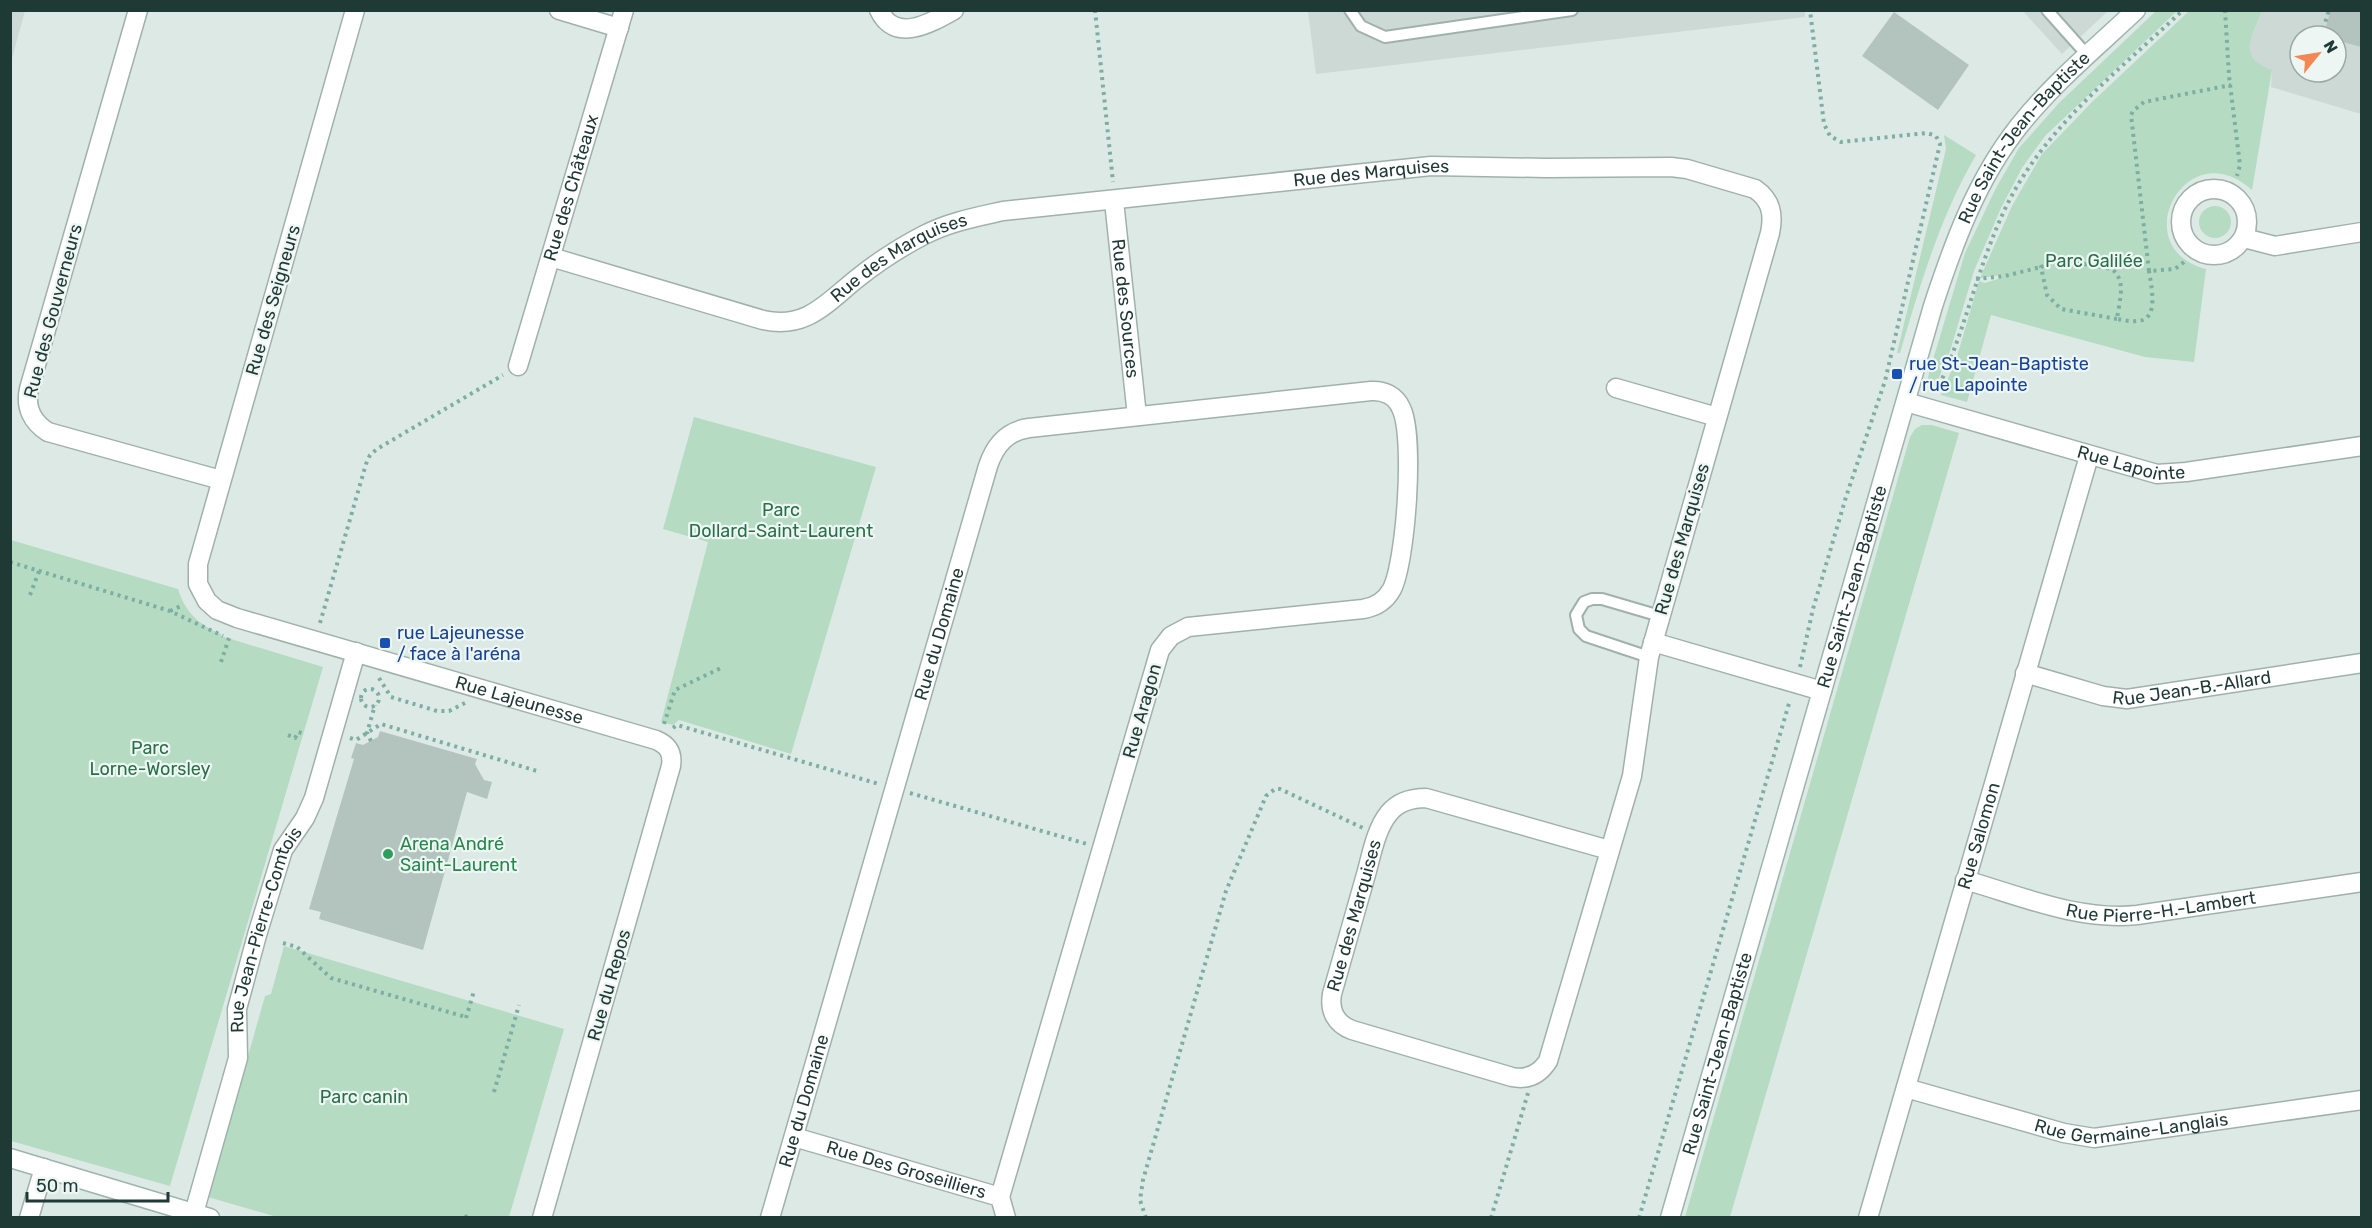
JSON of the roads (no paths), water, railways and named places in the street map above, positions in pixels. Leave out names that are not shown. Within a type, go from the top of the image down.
[{"type":"street","name":"Rue des Gouverneurs","points":[[138,10],[29,389],[28,408],[33,419],[48,432],[221,480]]},
{"type":"street","name":"Rue des Seigneurs","points":[[200,590],[197,577],[198,564],[355,10]]},
{"type":"street","points":[[559,10],[622,19]]},
{"type":"street","points":[[879,10],[890,23],[909,29],[930,23],[954,10]]},
{"type":"street","name":"Rue Saint-Jean-Baptiste","points":[[1670,1218],[1906,402],[1946,267],[1963,222],[1984,180],[2020,124],[2136,10]]},
{"type":"street","name":"Rue des Châteaux","points":[[518,366],[622,19]]},
{"type":"street","name":"Rue des Marquises","points":[[551,257],[763,320],[786,322],[802,319],[816,312],[882,260],[925,234],[945,226],[1003,211],[1431,166],[1546,168],[1671,166],[1698,171],[1749,187],[1767,201],[1772,211],[1773,222],[1651,649],[1633,771],[1550,1056],[1545,1065],[1533,1075],[1522,1078],[1512,1077],[1352,1030],[1341,1025],[1334,1016],[1331,1005],[1332,994],[1378,836],[1383,821],[1401,803],[1419,798],[1444,803],[1609,850]]},
{"type":"street","name":"Rue des Sources","points":[[1114,201],[1137,416]]},
{"type":"street","points":[[2244,238],[2275,246],[2361,232]]},
{"type":"street","points":[[1616,388],[1717,417]]},
{"type":"street","name":"Rue du Domaine","points":[[770,1218],[992,454],[1004,438],[1022,429],[1371,391],[1388,393],[1396,400]]},
{"type":"street","name":"Rue Aragon","points":[[1000,1197],[1157,656],[1171,636],[1182,629],[1369,608],[1380,603],[1389,594],[1395,584],[1408,495],[1405,420],[1396,400]]},
{"type":"street","name":"Rue Lapointe","points":[[1906,402],[2089,456],[2150,472],[2170,474],[2361,446]]},
{"type":"street","name":"Rue Salomon","points":[[1868,1218],[2089,456]]},
{"type":"street","name":"Rue Lajeunesse","points":[[200,590],[212,606],[228,614],[655,740],[664,744],[670,752]]},
{"type":"street","points":[[1651,649],[1795,682],[1822,691]]},
{"type":"street","name":"Rue Jean-Pierre-Comtois","points":[[202,1215],[238,1058],[237,1009],[257,935],[283,850],[305,818],[314,798],[356,652]]},
{"type":"street","name":"Rue Jean-B.-Allard","points":[[2025,673],[2103,696],[2127,699],[2361,663]]},
{"type":"street","name":"Rue du Repos","points":[[542,1218],[671,766],[670,752]]},
{"type":"street","name":"Rue Pierre-H.-Lambert","points":[[1965,880],[2068,910],[2106,917],[2137,915],[2361,882]]},
{"type":"street","name":"Rue Germaine-Langlais","points":[[1906,1088],[2064,1133],[2094,1138],[2361,1100]]},
{"type":"street","name":"Rue Des Groseilliers","points":[[794,1137],[1000,1197],[1006,1218]]},
{"type":"street","points":[[10,1158],[202,1215]]},
{"type":"street","points":[[29,1218],[44,1168]]},
{"type":"lane","points":[[1350,10],[1361,26],[1385,37],[1572,10]]},
{"type":"lane","points":[[2047,10],[2088,56]]},
{"type":"lane","points":[[1651,649],[1586,636],[1579,629],[1576,615],[1584,603],[1597,598],[1660,616]]},
{"type":"place","name":"rue St-Jean-Baptiste / rue Lapointe","points":[[1897,374]]},
{"type":"place","name":"rue Lajeunesse / face à l'aréna","points":[[385,643]]},
{"type":"place","name":"Arena André Saint-Laurent","points":[[388,854]]},
{"type":"park label","name":"Parc Galilée","points":[[2094,261]]},
{"type":"park label","name":"Parc Dollard-Saint-Laurent","points":[[781,520]]},
{"type":"park label","name":"Parc Lorne-Worsley","points":[[150,758]]},
{"type":"park label","name":"Parc canin","points":[[364,1097]]}]
